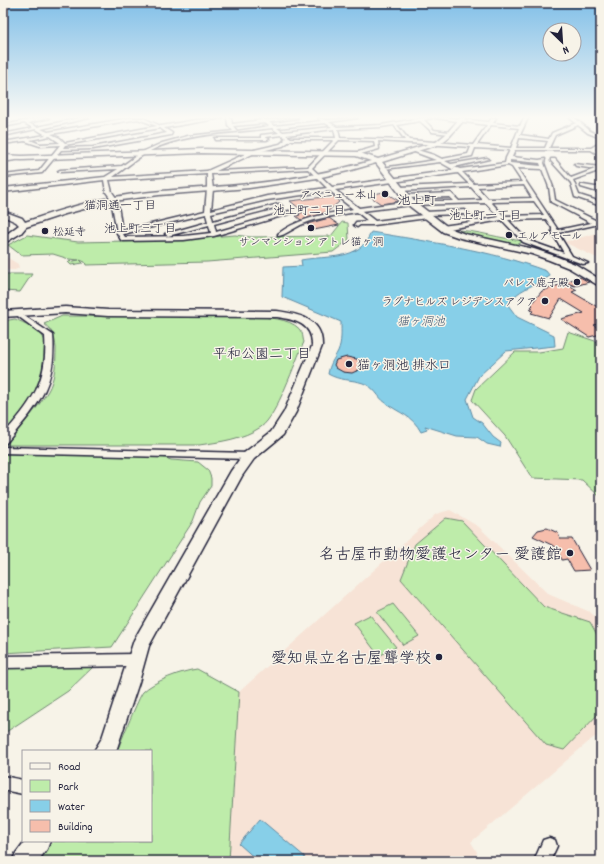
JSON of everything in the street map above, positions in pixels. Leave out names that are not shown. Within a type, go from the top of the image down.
[{"type":"street","points":[[3,161],[17,158]]},
{"type":"street","points":[[3,176],[40,172],[51,158]]},
{"type":"street","points":[[106,179],[136,158]]},
{"type":"street","points":[[209,172],[240,158]]},
{"type":"street","points":[[3,190],[106,179],[209,172],[309,168],[319,158]]},
{"type":"street","points":[[370,158],[378,161],[410,201],[442,228],[458,235],[534,252],[552,258],[572,266],[601,284]]},
{"type":"street","points":[[3,241],[18,231],[23,225],[62,212],[114,199],[159,193],[275,182],[316,176],[387,158]]},
{"type":"street","points":[[436,158],[459,171],[525,241],[585,263]]},
{"type":"street","points":[[384,168],[454,158]]},
{"type":"street","points":[[450,166],[487,159],[508,161],[542,161],[554,200]]},
{"type":"street","points":[[553,160],[573,183],[577,196],[601,204]]},
{"type":"street","points":[[508,161],[514,166],[548,217],[569,256]]},
{"type":"street","points":[[120,233],[267,198],[459,171],[508,161]]},
{"type":"street","points":[[576,164],[601,168]]},
{"type":"street","points":[[514,166],[544,168]]},
{"type":"street","points":[[60,171],[124,167]]},
{"type":"street","points":[[309,168],[331,189],[374,223]]},
{"type":"street","points":[[573,179],[601,168]]},
{"type":"street","points":[[209,172],[210,188],[208,212],[214,234]]},
{"type":"street","points":[[439,174],[444,178]]},
{"type":"street","points":[[106,179],[109,192],[114,199],[120,233],[123,239],[184,238],[214,234],[289,213]]},
{"type":"street","points":[[448,182],[453,186]]},
{"type":"street","points":[[400,189],[526,183]]},
{"type":"street","points":[[583,186],[601,191]]},
{"type":"street","points":[[595,189],[601,187]]},
{"type":"street","points":[[280,235],[287,228],[316,218],[451,195],[458,202]]},
{"type":"street","points":[[267,198],[302,222]]},
{"type":"street","points":[[410,201],[458,202],[487,200],[554,200],[598,223]]},
{"type":"street","points":[[153,238],[279,206]]},
{"type":"street","points":[[357,225],[358,223],[374,223],[426,215],[465,212],[475,223]]},
{"type":"street","points":[[3,213],[19,220],[23,225]]},
{"type":"street","points":[[442,228],[503,218],[548,217]]},
{"type":"street","points":[[555,232],[598,223]]},
{"type":"street","points":[[3,314],[65,310],[108,313],[277,314],[308,324],[317,334],[318,346],[290,412],[276,435],[249,456],[236,474],[158,610],[140,645],[130,682],[110,743],[105,750]]},
{"type":"street","points":[[3,441],[38,397],[48,372],[51,351],[49,335],[17,313]]},
{"type":"street","points":[[3,450],[249,456]]},
{"type":"street","points":[[3,662],[135,660]]},
{"type":"street","points":[[3,783],[22,787]]},
{"type":"street","points":[[24,861],[38,842]]},
{"type":"street","points":[[542,861],[549,846]]},
{"type":"shaded area","points":[[601,232],[601,260],[564,242]]},
{"type":"shaded area","points":[[3,255],[18,264],[19,268],[15,270],[3,270]]},
{"type":"shaded area","name":"愛知県立名古屋聾学校","points":[[450,510],[479,527],[548,594],[590,612],[601,622],[601,735],[593,738],[471,842],[477,852],[474,861],[229,861],[239,692],[436,514]]},
{"type":"green space","points":[[342,222],[348,223],[349,240],[333,252],[207,262],[86,265],[85,262],[80,260],[83,263],[71,265],[68,262],[79,260],[69,259],[53,254],[21,255],[8,245],[27,235],[78,242],[174,240],[235,235],[251,237],[331,236]]},
{"type":"green space","points":[[453,230],[471,231],[525,241],[516,245]]},
{"type":"green space","points":[[3,274],[32,274],[20,292],[3,291]]},
{"type":"green space","points":[[62,316],[266,317],[284,320],[295,325],[302,333],[304,342],[279,401],[267,421],[254,431],[239,437],[199,445],[6,445],[48,391],[55,370],[56,348],[53,334],[44,324]]},
{"type":"green space","points":[[15,319],[38,331],[43,337],[46,349],[39,383],[23,409],[3,434],[3,321]]},
{"type":"green space","points":[[568,332],[601,343],[601,498],[582,480],[532,478],[505,436],[472,400],[476,389],[515,352],[539,352],[563,348]]},
{"type":"green space","points":[[3,454],[154,454],[171,460],[198,462],[208,470],[211,478],[211,486],[200,502],[193,521],[112,647],[3,653]]},
{"type":"green space","points":[[446,518],[462,521],[544,607],[590,622],[601,642],[601,711],[564,750],[546,745],[401,579],[415,544]]},
{"type":"green space","points":[[393,604],[419,636],[403,645],[377,612]]},
{"type":"green space","points":[[370,615],[396,647],[379,656],[354,623]]},
{"type":"green space","points":[[3,665],[94,666],[68,691],[3,734]]},
{"type":"green space","points":[[197,669],[239,692],[229,861],[34,861],[53,842],[152,842],[152,750],[117,750],[143,692],[154,684],[168,677]]},
{"type":"water","name":"猫ヶ洞池","points":[[371,232],[438,243],[503,257],[546,271],[550,276],[521,291],[511,300],[508,305],[517,317],[554,335],[555,346],[506,351],[479,376],[467,399],[473,417],[482,423],[493,437],[501,443],[500,447],[487,444],[477,437],[457,436],[425,426],[427,430],[421,432],[410,418],[383,401],[374,390],[367,385],[337,378],[328,374],[340,344],[341,322],[282,297],[283,267],[302,266],[301,260],[332,257],[351,253],[366,242]]},
{"type":"water","points":[[260,819],[305,857],[302,861],[258,861],[239,844]]},
{"type":"building","points":[[384,192],[399,201],[381,204],[368,195]]},
{"type":"building","points":[[333,196],[339,202],[327,212],[301,220],[296,216],[304,212],[290,201]]},
{"type":"building","points":[[329,218],[339,225],[314,230],[307,224]]},
{"type":"building","name":"パレス鹿子殿","points":[[580,277],[589,282],[575,286],[565,282]]},
{"type":"building","points":[[565,283],[577,290],[572,292],[601,309],[601,323],[594,325],[601,330],[601,334],[589,337],[561,319],[584,313],[561,299],[549,318],[531,313],[533,311],[530,310],[533,308],[531,307],[533,305],[531,304],[542,291]]},
{"type":"building","name":"猫ヶ洞池 排水口","points":[[347,357],[364,362],[363,368],[352,373],[343,372],[336,368],[334,365],[336,360]]},
{"type":"building","name":"名古屋市動物愛護センター 愛護館","points":[[547,528],[558,533],[560,539],[572,539],[590,570],[574,571],[567,559],[562,560],[556,547],[533,536],[538,530]]},
{"type":"place","name":"アベニュー本山","points":[[385,194]]},
{"type":"place","name":"サンマンション アトレ猫ヶ洞","points":[[311,228]]},
{"type":"place","name":"松延寺","points":[[45,231]]},
{"type":"place","name":"エルアモール","points":[[509,235]]},
{"type":"place","name":"パレス鹿子殿","points":[[577,282]]},
{"type":"place","name":"ラグナヒルズ レジデンスアクア","points":[[545,301]]},
{"type":"place","name":"猫ヶ洞池 排水口","points":[[349,364]]},
{"type":"place","name":"名古屋市動物愛護センター 愛護館","points":[[570,553]]},
{"type":"place","name":"愛知県立名古屋聾学校","points":[[439,657]]},
{"type":"district","name":"池上町","points":[[417,199]]},
{"type":"district","name":"猫洞通一丁目","points":[[120,205]]},
{"type":"district","name":"池上町二丁目","points":[[309,210]]},
{"type":"district","name":"池上町一丁目","points":[[485,215]]},
{"type":"district","name":"池上町三丁目","points":[[140,228]]},
{"type":"district","name":"平和公園二丁目","points":[[262,353]]}]
